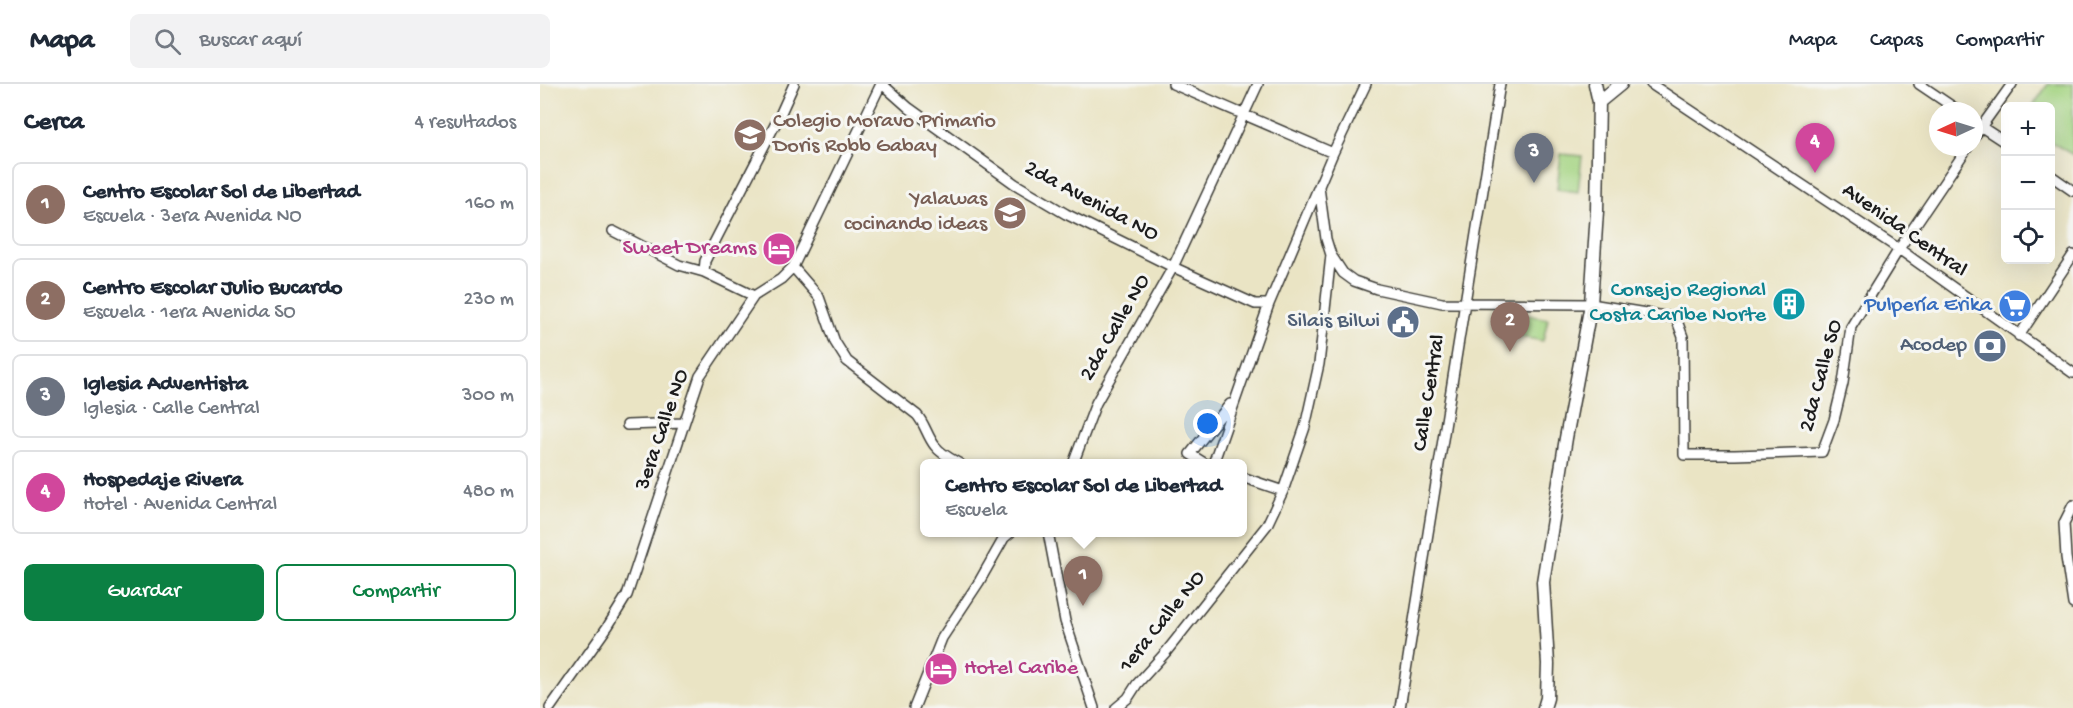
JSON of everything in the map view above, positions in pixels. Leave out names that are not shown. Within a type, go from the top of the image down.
[{"type":"main road","points":[[1544,708],[1547,698],[1548,664],[1543,582],[1566,438],[1591,304],[1598,211],[1599,102],[1596,84]]},
{"type":"main road","points":[[1599,102],[1621,84]]},
{"type":"street","points":[[704,272],[705,261],[794,84]]},
{"type":"street","name":"3era Calle NO","points":[[550,708],[627,595],[700,376],[754,296],[781,279],[793,267],[881,84]]},
{"type":"street","name":"2da Avenida NO","points":[[881,84],[909,108],[1015,184],[1066,214],[1173,267],[1255,304],[1269,304]]},
{"type":"street","points":[[1173,84],[1333,153]]},
{"type":"street","name":"2da Calle NO","points":[[1075,459],[1096,403],[1173,267],[1258,84]]},
{"type":"street","points":[[1215,459],[1269,304],[1333,153],[1366,84]]},
{"type":"street","name":"Calle Central","points":[[1401,708],[1500,84]]},
{"type":"street","name":"Avenida Central","points":[[1651,84],[1899,249],[2073,373]]},
{"type":"street","points":[[1666,84],[1671,97]]},
{"type":"street","points":[[1919,84],[1946,102]]},
{"type":"street","points":[[1983,118],[2012,84]]},
{"type":"street","points":[[1983,128],[2001,140]]},
{"type":"street","name":"2da Calle SO","points":[[1591,304],[1676,318],[1683,337],[1684,454],[1822,452],[1834,420],[1843,383],[1851,327],[1899,249],[1962,156]]},
{"type":"street","points":[[2055,178],[2073,191]]},
{"type":"street","points":[[1319,187],[1330,255],[1343,273],[1354,281],[1423,300],[1464,304],[1591,304]]},
{"type":"street","points":[[613,231],[679,265],[704,272],[754,296]]},
{"type":"street","name":"1era Calle NO","points":[[1116,708],[1128,698],[1267,525],[1305,427],[1319,364],[1330,255]]},
{"type":"street","points":[[2019,336],[2073,255]]},
{"type":"street","points":[[793,267],[819,297],[835,342],[847,361],[917,415],[925,424],[935,446],[953,459]]},
{"type":"street","points":[[1198,459],[1190,454],[1236,397]]},
{"type":"street","points":[[627,425],[684,423]]},
{"type":"street","points":[[1247,479],[1282,491]]},
{"type":"street","points":[[2073,505],[2064,523],[2066,562],[2073,604]]},
{"type":"street","points":[[914,708],[942,638],[1005,537]]},
{"type":"street","points":[[1049,537],[1065,621],[1095,708]]},
{"type":"green space","points":[[2048,84],[2073,84],[2073,155],[2055,144],[2055,102],[2036,102]]},
{"type":"green space","points":[[1561,154],[1582,156],[1578,192],[1557,189]]},
{"type":"green space","points":[[1513,312],[1548,319],[1543,341],[1509,335]]},
{"type":"place","name":"Colegio Moravo Primario Doris Robb Gabay","points":[[750,135]]},
{"type":"place","name":"Hospedaje Rivera","points":[[1815,173]]},
{"type":"place","name":"Iglesia Adventista","points":[[1534,183]]},
{"type":"place","name":"Yalawas cocinando ideas","points":[[1010,213]]},
{"type":"place","name":"Sweet Dreams","points":[[779,249]]},
{"type":"place","name":"Consejo Regional Costa Caribe Norte","points":[[1789,304]]},
{"type":"place","name":"Pulpería Erika","points":[[2015,306]]},
{"type":"place","name":"Silais Bilwi","points":[[1403,322]]},
{"type":"place","name":"Acodep","points":[[1990,346]]},
{"type":"place","name":"Centro Escolar Julio Bucardo","points":[[1510,352]]},
{"type":"place","name":"Centro Escolar Sol de Libertad","points":[[1083,606]]},
{"type":"place","name":"Hotel Caribe","points":[[941,669]]}]
